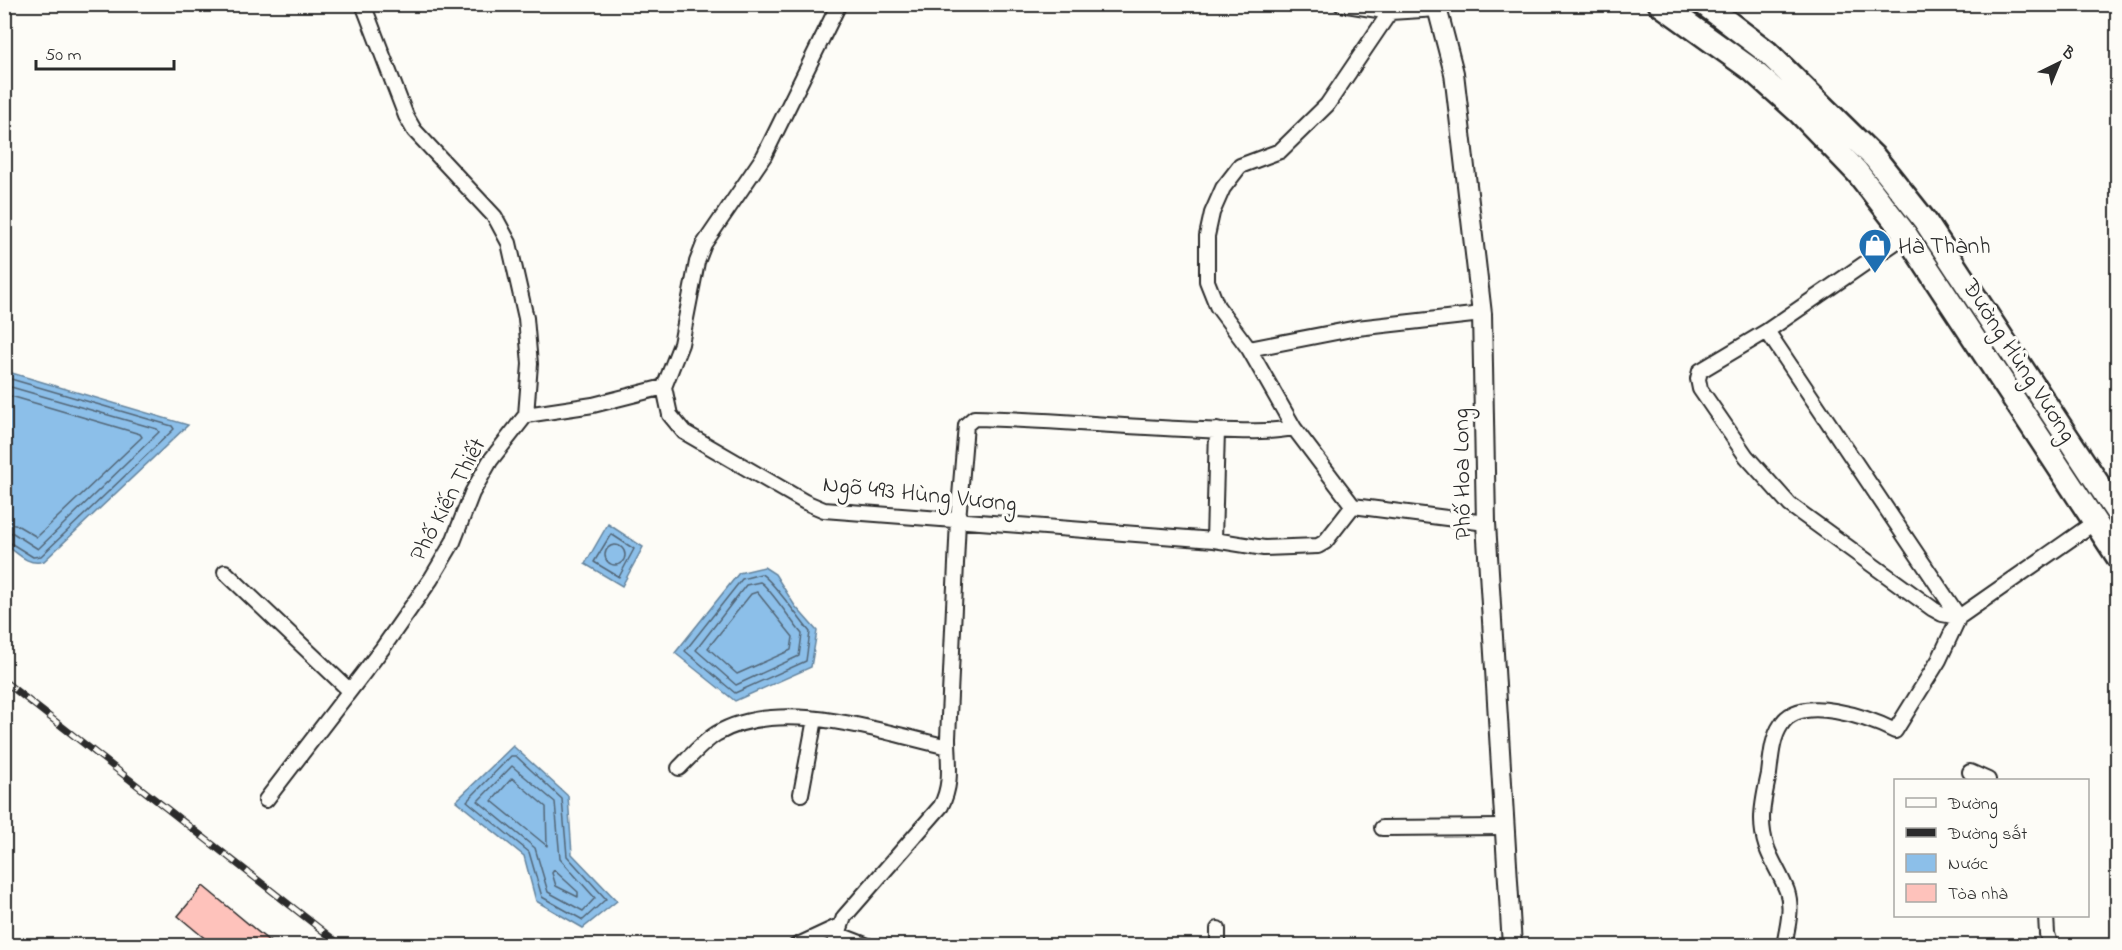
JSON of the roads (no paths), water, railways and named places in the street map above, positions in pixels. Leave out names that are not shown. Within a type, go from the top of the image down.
[{"type":"main road","name":"Đường Hùng Vương","points":[[1660,4],[1752,70],[1800,113],[1857,172],[1906,235],[2118,557]]},
{"type":"main road","name":"Đường Hùng Vương","points":[[1704,4],[1767,52],[1875,158],[1925,221],[2118,514]]},
{"type":"street","points":[[363,4],[406,116],[420,136],[495,217],[509,243],[528,341],[530,364],[526,415],[593,405],[664,387],[681,344],[697,262],[704,244],[764,156],[839,4]]},
{"type":"street","points":[[1341,4],[1390,12],[1437,7]]},
{"type":"street","name":"Phố Hoa Long","points":[[1437,7],[1454,73],[1482,314],[1486,523],[1512,945]]},
{"type":"street","points":[[1390,12],[1327,105],[1280,151],[1240,166],[1223,188],[1212,213],[1207,236],[1207,281],[1217,306],[1249,349],[1294,428],[1353,506],[1486,523]]},
{"type":"street","points":[[1906,235],[1767,331],[1700,371],[1698,379],[1700,389],[1746,456],[1790,505],[1933,609],[1959,617]]},
{"type":"street","points":[[1249,349],[1357,327],[1482,314]]},
{"type":"street","points":[[1767,331],[1959,617]]},
{"type":"street","name":"Ngõ 493 Hùng Vương","points":[[664,387],[670,415],[684,432],[814,507],[1214,540],[1264,548],[1318,546],[1325,542],[1353,506]]},
{"type":"street","name":"Phố Kiến Thiết","points":[[266,800],[382,649],[442,561],[472,493],[490,461],[526,415]]},
{"type":"street","points":[[837,935],[941,806],[949,786],[948,747],[958,520],[966,425],[974,418],[1050,420],[1137,428],[1274,432],[1294,428]]},
{"type":"street","points":[[1214,540],[1217,430]]},
{"type":"street","points":[[1784,945],[1790,910],[1787,893],[1772,864],[1762,818],[1772,751],[1781,724],[1796,712],[1810,708],[1873,720],[1895,731],[1938,660],[1959,617],[2095,522]]},
{"type":"street","points":[[225,572],[349,690]]},
{"type":"street","points":[[679,768],[716,735],[736,725],[764,718],[815,719],[948,747]]},
{"type":"street","points":[[801,794],[815,719]]},
{"type":"street","points":[[1970,772],[1986,779]]},
{"type":"street","points":[[1382,828],[1503,827]]},
{"type":"street","points":[[2046,917],[2047,934],[2051,945]]},
{"type":"street","points":[[1218,929],[1218,945]]},
{"type":"street","points":[[796,945],[837,935],[868,945]]},
{"type":"water","points":[[5,371],[188,425],[44,561],[33,562],[23,558],[5,544]]},
{"type":"water","points":[[608,524],[643,547],[622,586],[585,564]]},
{"type":"water","points":[[764,567],[775,574],[795,606],[817,631],[811,667],[735,701],[675,653],[739,573]]},
{"type":"water","points":[[513,746],[568,796],[572,854],[617,901],[583,928],[536,901],[524,856],[456,801]]},
{"type":"railway","points":[[4,681],[342,946]]},
{"type":"place","name":"Hà Thành","points":[[1875,274]]}]
